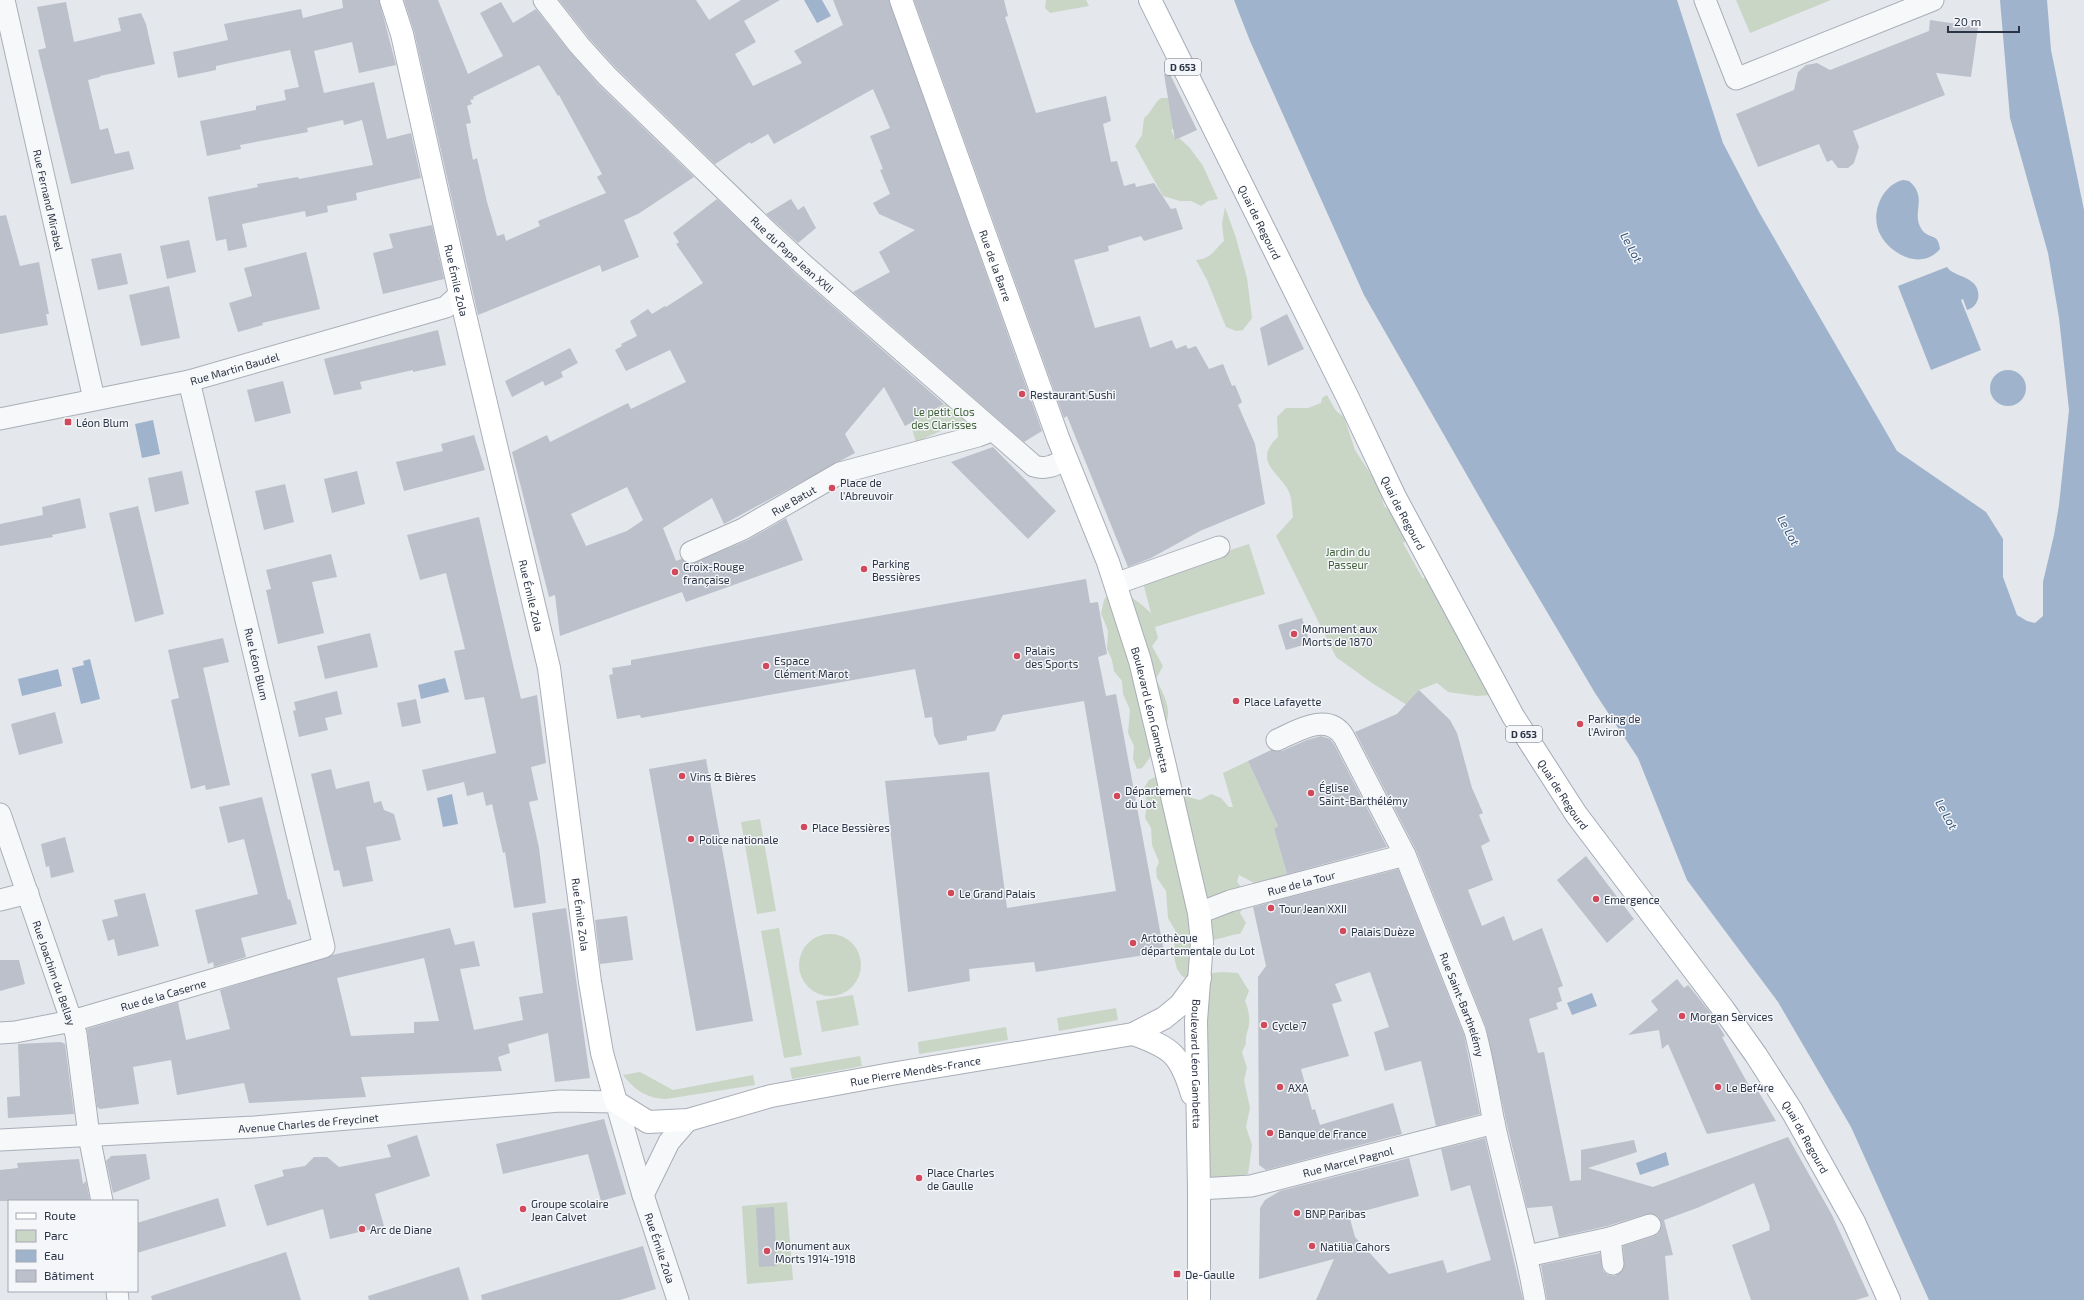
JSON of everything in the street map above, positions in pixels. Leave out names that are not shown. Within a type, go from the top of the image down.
[{"type":"main road","name":"Rue Émile Zola","points":[[391,0],[402,34],[460,294],[549,668],[590,982],[602,1053],[616,1102]]},
{"type":"main road","name":"Rue de la Barre","points":[[901,0],[1066,459],[1095,530]]},
{"type":"main road","name":"Quai de Regourd","points":[[1150,0],[1348,398],[1395,497],[1512,716],[1576,814],[1724,1010],[1772,1080],[1822,1162],[1854,1222],[1889,1300]]},
{"type":"main road","name":"Boulevard Léon Gambetta","points":[[1095,530],[1115,584],[1140,661],[1199,914],[1202,942],[1196,1021],[1199,1188],[1199,1300]]},
{"type":"main road","name":"Rue Pierre Mendès-France","points":[[616,1102],[648,1122],[688,1120],[771,1096],[891,1074],[1133,1034],[1164,1018],[1180,1005],[1200,978]]},
{"type":"main road","points":[[1133,1034],[1158,1043],[1170,1051],[1184,1069],[1198,1115]]},
{"type":"street","name":"Rue Fernand Mirabel","points":[[4,0],[94,399]]},
{"type":"street","name":"Rue du Pape Jean XXII","points":[[544,0],[607,76],[762,226],[805,266],[992,431],[1034,466],[1042,469],[1066,459]]},
{"type":"street","points":[[1705,0],[1736,79],[1934,0]]},
{"type":"street","name":"Rue Martin Baudel","points":[[0,419],[189,381],[446,307],[460,294]]},
{"type":"street","name":"Rue Léon Blum","points":[[189,381],[324,947]]},
{"type":"street","name":"Rue Batut","points":[[691,552],[743,529],[840,473],[992,431]]},
{"type":"street","points":[[1115,584],[1219,547]]},
{"type":"street","name":"Rue Saint-Barthelémy","points":[[1277,740],[1315,725],[1328,724],[1337,727],[1344,736],[1405,855],[1475,1030],[1483,1061],[1494,1123],[1528,1256],[1535,1300]]},
{"type":"street","name":"Rue Joachim du Bellay","points":[[0,814],[76,1034],[89,1136],[102,1200]]},
{"type":"street","name":"Rue de la Tour","points":[[1199,914],[1230,901],[1405,855]]},
{"type":"street","points":[[0,900],[28,893]]},
{"type":"street","name":"Rue de la Caserne","points":[[0,1033],[15,1032],[72,1022],[324,947]]},
{"type":"street","name":"Avenue Charles de Freycinet","points":[[0,1140],[254,1127],[560,1102],[616,1102]]},
{"type":"street","name":"Rue Émile Zola","points":[[616,1102],[643,1195],[678,1300]]},
{"type":"street","points":[[643,1195],[669,1142],[688,1120]]},
{"type":"street","name":"Rue Marcel Pagnol","points":[[1199,1188],[1251,1186],[1494,1123]]},
{"type":"street","points":[[1528,1256],[1610,1238],[1650,1225]]},
{"type":"street","points":[[1610,1238],[1613,1264]]},
{"type":"green space","points":[[1046,0],[1086,0],[1089,6],[1050,13],[1045,8]]},
{"type":"green space","points":[[1736,0],[1831,0],[1750,33]]},
{"type":"green space","points":[[1161,98],[1168,98],[1176,127],[1171,130],[1176,140],[1179,138],[1190,148],[1203,166],[1218,199],[1208,201],[1201,206],[1191,201],[1180,201],[1163,196],[1135,146],[1142,135],[1144,118]]},
{"type":"green space","points":[[1225,207],[1236,238],[1247,278],[1252,318],[1243,330],[1236,331],[1226,327],[1207,280],[1196,260],[1205,258],[1212,254],[1224,241],[1222,224]]},
{"type":"green space","name":"Jardin du Passeur","points":[[1327,395],[1336,411],[1344,417],[1355,450],[1379,487],[1384,506],[1398,517],[1406,530],[1406,541],[1403,543],[1423,579],[1428,575],[1490,695],[1477,696],[1448,692],[1437,683],[1419,690],[1407,705],[1372,683],[1336,657],[1276,536],[1293,517],[1292,504],[1289,492],[1285,485],[1270,467],[1267,453],[1270,446],[1278,437],[1277,417],[1286,408],[1308,408],[1321,403],[1322,398]]},
{"type":"green space","name":"Le petit Clos des Clarisses","points":[[949,402],[965,420],[916,442],[910,423]]},
{"type":"green space","points":[[1249,544],[1265,594],[1155,627],[1158,638],[1152,646],[1163,666],[1156,679],[1166,701],[1168,715],[1165,728],[1154,750],[1142,768],[1137,769],[1133,759],[1134,746],[1128,733],[1130,710],[1123,694],[1122,681],[1114,671],[1112,660],[1107,649],[1108,631],[1101,613],[1104,600],[1110,592],[1123,593],[1133,598],[1151,613],[1142,579]]},
{"type":"green space","points":[[1248,761],[1278,826],[1274,829],[1288,878],[1258,885],[1239,875],[1237,882],[1242,889],[1244,897],[1240,913],[1246,923],[1240,934],[1210,940],[1188,979],[1182,976],[1177,969],[1174,957],[1175,930],[1168,918],[1166,891],[1157,878],[1156,869],[1159,862],[1152,845],[1151,828],[1145,818],[1147,803],[1144,788],[1149,780],[1162,774],[1179,781],[1188,797],[1200,800],[1211,794],[1221,798],[1229,807],[1233,807],[1223,773]]},
{"type":"green space","points":[[760,819],[776,911],[757,914],[741,822]]},
{"type":"green space","points":[[779,928],[802,1055],[784,1058],[761,931]]},
{"type":"green space","points":[[830,934],[847,939],[852,943],[856,948],[861,965],[856,982],[852,987],[847,991],[830,996],[813,991],[808,987],[804,982],[799,965],[804,948],[808,943],[813,939]]},
{"type":"green space","points":[[1212,973],[1238,973],[1249,991],[1245,1001],[1249,1024],[1246,1044],[1242,1052],[1247,1068],[1244,1080],[1250,1108],[1246,1127],[1252,1145],[1248,1174],[1240,1176],[1237,1183],[1226,1183],[1204,1176],[1205,981]]},
{"type":"green space","points":[[853,995],[859,1025],[822,1032],[816,1001]]},
{"type":"green space","points":[[1116,1008],[1118,1020],[1059,1031],[1057,1018]]},
{"type":"green space","points":[[1006,1027],[1008,1040],[919,1054],[918,1042]]},
{"type":"green space","points":[[860,1056],[862,1066],[792,1079],[790,1068]]},
{"type":"green space","points":[[640,1072],[673,1090],[753,1075],[755,1085],[659,1099],[642,1093],[623,1075]]},
{"type":"green space","points":[[787,1202],[793,1280],[747,1284],[742,1206]]},
{"type":"water","points":[[804,0],[822,0],[831,16],[817,23]]},
{"type":"water","name":"Le Lot","points":[[1234,0],[1677,0],[1723,143],[1759,212],[1897,451],[1986,512],[2003,539],[2003,577],[2017,615],[2027,621],[2035,623],[2043,616],[2043,582],[2054,535],[2059,505],[2069,410],[2059,318],[2048,253],[2010,118],[2000,0],[2047,0],[2051,50],[2084,210],[2084,1300],[1929,1300],[1851,1127],[1778,1002],[1687,880],[1638,758],[1595,693],[1492,519],[1364,295],[1250,41]]},
{"type":"water","points":[[1903,180],[1909,181],[1918,193],[1918,218],[1922,230],[1928,235],[1936,238],[1939,244],[1940,249],[1925,259],[1908,258],[1900,254],[1886,243],[1878,228],[1876,220],[1879,202],[1889,188],[1895,183]]},
{"type":"water","points":[[1947,267],[1951,271],[1967,278],[1976,286],[1978,291],[1978,299],[1974,306],[1967,310],[1963,299],[1961,300],[1981,350],[1931,370],[1898,286]]},
{"type":"water","points":[[2008,370],[2021,375],[2026,388],[2021,401],[2008,406],[1995,401],[1990,388],[1995,375]]},
{"type":"water","points":[[153,420],[160,454],[142,458],[135,424]]},
{"type":"water","points":[[90,659],[100,699],[81,704],[72,668],[84,665],[83,661]]},
{"type":"water","points":[[58,669],[62,686],[22,696],[18,679]]},
{"type":"water","points":[[445,678],[449,692],[421,699],[418,685]]},
{"type":"water","points":[[452,794],[458,824],[443,827],[437,798]]},
{"type":"water","points":[[1592,993],[1597,1006],[1572,1015],[1567,1003]]},
{"type":"water","points":[[1666,1152],[1669,1165],[1640,1175],[1636,1163]]},
{"type":"building","points":[[342,0],[379,0],[396,65],[359,73],[352,42],[314,51],[324,93],[374,82],[387,139],[411,133],[421,178],[356,193],[357,200],[327,206],[328,212],[306,217],[305,211],[242,224],[247,247],[228,251],[226,239],[216,241],[208,197],[258,187],[257,184],[298,177],[299,179],[373,165],[362,120],[344,125],[343,120],[307,128],[308,132],[240,145],[241,149],[207,156],[200,121],[256,110],[256,106],[286,100],[284,90],[299,87],[290,50],[216,66],[216,70],[178,78],[173,52],[228,40],[224,24],[301,9],[303,18],[343,8]]},
{"type":"building","points":[[404,0],[438,0],[468,74],[503,56],[480,13],[501,2],[513,23],[536,9],[598,84],[694,177],[638,214],[624,220],[639,257],[602,272],[600,265],[478,315],[414,31]],"holes":[[[539,65],[558,96],[559,95],[602,174],[597,177],[606,193],[538,221],[540,226],[506,241],[504,234],[497,236],[487,202],[477,158],[473,160],[466,124],[471,123],[467,106],[472,104],[470,100],[474,99],[473,97]]]},
{"type":"building","points":[[559,0],[696,0],[709,20],[741,0],[780,0],[744,21],[756,42],[735,54],[753,86],[802,63],[794,51],[843,25],[833,0],[889,0],[1042,431],[1024,442],[853,292],[890,272],[879,252],[915,230],[879,214],[873,203],[890,194],[880,170],[883,169],[870,136],[890,128],[873,89],[774,144],[768,134],[751,144],[750,142],[715,164],[616,68],[588,37]]},
{"type":"building","points":[[914,0],[1004,0],[1008,16],[1005,17],[1036,113],[1106,96],[1111,121],[1103,124],[1111,162],[1117,161],[1124,186],[1135,183],[1136,187],[1154,183],[1171,209],[1176,208],[1183,229],[1144,241],[1141,236],[1108,246],[1109,251],[1074,260],[1095,328],[1140,316],[1150,348],[1172,340],[1176,349],[1186,345],[1188,349],[1196,346],[1209,369],[1223,364],[1232,386],[1235,385],[1242,402],[1238,405],[1255,444],[1265,504],[1200,531],[1151,558],[1128,567],[1067,416],[1064,418]]},
{"type":"building","points":[[66,2],[74,42],[121,31],[118,18],[141,13],[146,24],[155,64],[88,80],[100,130],[108,128],[115,154],[129,151],[134,169],[71,184],[38,50],[46,48],[37,7]]},
{"type":"building","points":[[1930,20],[1978,27],[1971,77],[1936,73],[1945,95],[1853,131],[1859,147],[1854,163],[1848,168],[1838,168],[1832,160],[1827,162],[1819,144],[1758,167],[1736,114],[1794,90],[1798,72],[1806,65],[1817,63],[1830,70],[1929,31]]},
{"type":"building","points":[[1169,72],[1197,130],[1175,140],[1164,74]]},
{"type":"building","points":[[717,199],[797,275],[944,404],[905,426],[884,387],[845,434],[855,453],[724,524],[712,498],[663,528],[676,561],[681,559],[690,564],[748,540],[786,518],[803,560],[686,602],[682,592],[560,636],[555,595],[549,597],[512,452],[547,435],[550,442],[628,403],[631,409],[686,382],[670,350],[626,371],[615,350],[622,346],[621,344],[637,336],[630,321],[648,309],[652,314],[665,306],[666,307],[703,283],[676,244],[679,242],[673,233]],"holes":[[[627,487],[643,520],[627,531],[586,546],[571,514]]]},
{"type":"building","points":[[791,199],[798,210],[804,206],[816,228],[798,243],[766,214]]},
{"type":"building","points":[[6,215],[20,266],[39,262],[49,314],[46,314],[48,325],[0,334],[0,216]]},
{"type":"building","points":[[432,225],[444,279],[383,294],[373,253],[393,248],[389,234]]},
{"type":"building","points":[[189,240],[196,272],[167,279],[160,246]]},
{"type":"building","points":[[306,252],[320,309],[262,323],[263,325],[238,332],[229,303],[252,296],[244,268]]},
{"type":"building","points":[[121,253],[128,284],[98,290],[91,259]]},
{"type":"building","points":[[169,286],[180,338],[141,346],[129,295]]},
{"type":"building","points":[[1287,314],[1304,349],[1268,366],[1260,328]]},
{"type":"building","points":[[438,330],[446,365],[413,372],[413,370],[360,382],[362,389],[334,395],[324,359]]},
{"type":"building","points":[[570,348],[578,363],[561,372],[563,377],[545,386],[543,381],[512,397],[505,381]]},
{"type":"building","points":[[283,381],[291,413],[255,422],[247,390]]},
{"type":"building","points":[[474,435],[485,470],[404,491],[396,462],[443,451],[441,444]]},
{"type":"building","points":[[993,447],[1056,511],[1028,539],[951,462]]},
{"type":"building","points":[[182,471],[189,504],[155,512],[148,478]]},
{"type":"building","points":[[357,471],[365,504],[332,513],[324,479]]},
{"type":"building","points":[[285,484],[294,522],[264,530],[255,491]]},
{"type":"building","points":[[80,498],[86,528],[52,535],[53,537],[0,546],[0,524],[43,515],[42,507]]},
{"type":"building","points":[[138,506],[164,614],[135,622],[109,513]]},
{"type":"building","points":[[479,517],[521,699],[537,695],[546,763],[531,767],[538,800],[529,802],[539,848],[546,903],[514,908],[505,852],[503,853],[492,804],[486,806],[483,792],[467,796],[464,782],[427,791],[422,770],[496,753],[484,697],[465,700],[454,651],[465,649],[446,573],[420,580],[407,535]]},
{"type":"building","points":[[331,554],[337,577],[312,582],[324,633],[278,644],[266,590],[271,589],[266,570]]},
{"type":"building","points":[[1086,579],[1090,603],[1098,602],[1107,654],[1098,657],[1106,696],[1116,694],[1164,952],[1036,972],[1034,962],[969,969],[970,981],[908,992],[885,781],[989,772],[1007,908],[1116,891],[1084,701],[1003,715],[995,731],[967,736],[967,740],[939,745],[934,735],[932,717],[925,718],[915,669],[641,718],[640,715],[617,719],[609,675],[613,674],[612,668],[631,665],[631,660]]},
{"type":"building","name":"Monument aux Morts de 1870","points":[[1302,618],[1310,643],[1286,650],[1278,625]]},
{"type":"building","points":[[370,633],[378,667],[325,679],[317,646]]},
{"type":"building","points":[[223,638],[229,662],[203,668],[230,785],[206,790],[205,785],[191,789],[171,700],[179,698],[168,650]]},
{"type":"building","points":[[1419,690],[1450,720],[1457,733],[1472,788],[1483,813],[1479,815],[1490,841],[1481,846],[1493,880],[1468,890],[1482,926],[1504,916],[1513,941],[1542,928],[1563,986],[1558,988],[1562,1001],[1556,1003],[1558,1009],[1529,1019],[1538,1053],[1544,1052],[1570,1181],[1581,1180],[1581,1150],[1634,1140],[1637,1152],[1588,1168],[1653,1187],[1788,1137],[1832,1215],[1869,1296],[1856,1300],[1751,1300],[1732,1245],[1770,1230],[1754,1183],[1697,1208],[1664,1220],[1673,1255],[1665,1256],[1669,1300],[1547,1300],[1541,1265],[1600,1253],[1603,1271],[1608,1275],[1615,1276],[1624,1268],[1623,1246],[1659,1233],[1661,1222],[1658,1216],[1647,1214],[1607,1226],[1559,1237],[1552,1206],[1527,1208],[1506,1121],[1486,1027],[1416,850],[1355,732],[1397,714]]},
{"type":"building","points":[[337,691],[342,714],[325,718],[328,730],[299,737],[293,711],[296,710],[294,702]]},
{"type":"building","points":[[416,699],[421,723],[402,727],[397,703]]},
{"type":"building","points":[[55,712],[63,743],[19,755],[11,724]]},
{"type":"building","name":"Église Saint-Barthélémy","points":[[1321,736],[1330,739],[1334,744],[1387,847],[1287,874],[1274,829],[1278,826],[1248,761],[1271,750],[1282,751],[1307,740]]},
{"type":"building","name":"Police nationale","points":[[706,759],[753,1021],[696,1031],[649,769]]},
{"type":"building","points":[[331,769],[336,789],[369,781],[374,803],[381,801],[384,810],[394,814],[401,840],[366,847],[373,881],[343,887],[339,870],[334,871],[311,774]]},
{"type":"building","points":[[262,797],[288,900],[290,899],[297,924],[241,938],[246,957],[214,967],[213,962],[208,964],[195,910],[258,894],[244,839],[228,843],[219,807]]},
{"type":"building","points":[[65,837],[74,872],[51,878],[49,866],[46,867],[41,844]]},
{"type":"building","name":"Emergence","points":[[1586,856],[1634,919],[1607,943],[1557,880]]},
{"type":"building","points":[[1398,869],[1464,1035],[1480,1114],[1436,1126],[1421,1061],[1385,1071],[1374,1032],[1389,1027],[1370,972],[1335,984],[1342,1001],[1332,1004],[1349,1056],[1301,1069],[1312,1110],[1315,1109],[1320,1125],[1393,1103],[1402,1134],[1266,1170],[1259,1165],[1258,977],[1266,966],[1253,907]]},
{"type":"building","points":[[145,893],[159,946],[118,956],[114,939],[108,941],[102,920],[118,916],[114,900]]},
{"type":"building","points":[[566,908],[590,1078],[555,1082],[548,1033],[508,1044],[510,1053],[498,1057],[502,1071],[361,1077],[366,1097],[249,1103],[244,1083],[177,1095],[171,1060],[133,1067],[139,1104],[100,1109],[97,1107],[87,1029],[178,1002],[186,1040],[230,1029],[220,990],[332,955],[450,928],[455,945],[474,941],[480,966],[460,969],[474,1030],[523,1020],[519,997],[543,993],[532,913]],"holes":[[[424,958],[439,1021],[414,1022],[414,1033],[351,1036],[337,978]]]},
{"type":"building","points":[[627,916],[633,960],[600,964],[595,920]]},
{"type":"building","points":[[0,960],[19,960],[25,984],[0,991]]},
{"type":"building","points":[[1677,979],[1684,988],[1688,985],[1710,1012],[1725,1036],[1722,1037],[1753,1093],[1758,1091],[1776,1121],[1707,1134],[1668,1044],[1662,1049],[1659,1030],[1628,1035],[1658,1010],[1651,1001]]},
{"type":"building","points":[[61,1042],[65,1044],[74,1114],[8,1118],[7,1097],[20,1096],[18,1044]]},
{"type":"building","points":[[604,1119],[626,1194],[601,1201],[588,1154],[503,1174],[496,1144]]},
{"type":"building","points":[[417,1135],[430,1176],[375,1194],[384,1226],[330,1239],[323,1209],[267,1226],[254,1185],[284,1176],[282,1170],[305,1166],[314,1157],[327,1157],[339,1167],[391,1157],[387,1145]]},
{"type":"building","points":[[1485,1138],[1523,1300],[1316,1300],[1334,1259],[1259,1279],[1260,1208],[1265,1200],[1280,1191],[1409,1158],[1419,1196],[1349,1215],[1355,1237],[1389,1274],[1443,1260],[1447,1273],[1491,1260],[1470,1185],[1451,1191],[1441,1149]]},
{"type":"building","points":[[146,1154],[150,1179],[113,1193],[106,1161],[111,1156]]},
{"type":"building","points":[[79,1159],[83,1184],[86,1181],[90,1200],[0,1201],[0,1170],[18,1168],[17,1163]]},
{"type":"building","points":[[218,1198],[226,1226],[138,1253],[138,1223]]},
{"type":"building","name":"Monument aux Morts 1914-1918","points":[[774,1207],[777,1266],[759,1267],[756,1208]]},
{"type":"building","points":[[643,1246],[656,1289],[620,1300],[482,1300],[481,1295]]},
{"type":"building","points":[[286,1252],[301,1300],[152,1300],[151,1296]]},
{"type":"building","points":[[459,1267],[469,1300],[369,1300],[368,1296]]},
{"type":"place","name":"Restaurant Sushi","points":[[1022,394]]},
{"type":"place","name":"Léon Blum","points":[[68,422]]},
{"type":"place","name":"Place de l'Abreuvoir","points":[[832,488]]},
{"type":"place","name":"Parking Bessières","points":[[864,569]]},
{"type":"place","name":"Croix-Rouge française","points":[[675,572]]},
{"type":"place","name":"Monument aux Morts de 1870","points":[[1294,634]]},
{"type":"place","name":"Palais des Sports","points":[[1017,656]]},
{"type":"place","name":"Espace Clément Marot","points":[[766,666]]},
{"type":"place","name":"Place Lafayette","points":[[1236,701]]},
{"type":"place","name":"Parking de l'Aviron","points":[[1580,724]]},
{"type":"place","name":"Vins & Bières","points":[[682,776]]},
{"type":"place","name":"Église Saint-Barthélémy","points":[[1311,793]]},
{"type":"place","name":"Département du Lot","points":[[1117,796]]},
{"type":"place","name":"Place Bessières","points":[[804,827]]},
{"type":"place","name":"Police nationale","points":[[691,839]]},
{"type":"place","name":"Le Grand Palais","points":[[951,893]]},
{"type":"place","name":"Emergence","points":[[1596,899]]},
{"type":"place","name":"Tour Jean XXII","points":[[1271,908]]},
{"type":"place","name":"Palais Duèze","points":[[1343,931]]},
{"type":"place","name":"Artothèque départementale du Lot","points":[[1133,943]]},
{"type":"place","name":"Morgan Services","points":[[1682,1016]]},
{"type":"place","name":"Cycle 7","points":[[1264,1025]]},
{"type":"place","name":"AXA","points":[[1280,1087]]},
{"type":"place","name":"Le Bef4re","points":[[1718,1087]]},
{"type":"place","name":"Banque de France","points":[[1270,1133]]},
{"type":"place","name":"Place Charles de Gaulle","points":[[919,1178]]},
{"type":"place","name":"Groupe scolaire Jean Calvet","points":[[523,1209]]},
{"type":"place","name":"BNP Paribas","points":[[1297,1213]]},
{"type":"place","name":"Arc de Diane","points":[[362,1229]]},
{"type":"place","name":"Natilia Cahors","points":[[1312,1246]]},
{"type":"place","name":"Monument aux Morts 1914-1918","points":[[767,1251]]},
{"type":"place","name":"De-Gaulle","points":[[1177,1274]]}]
